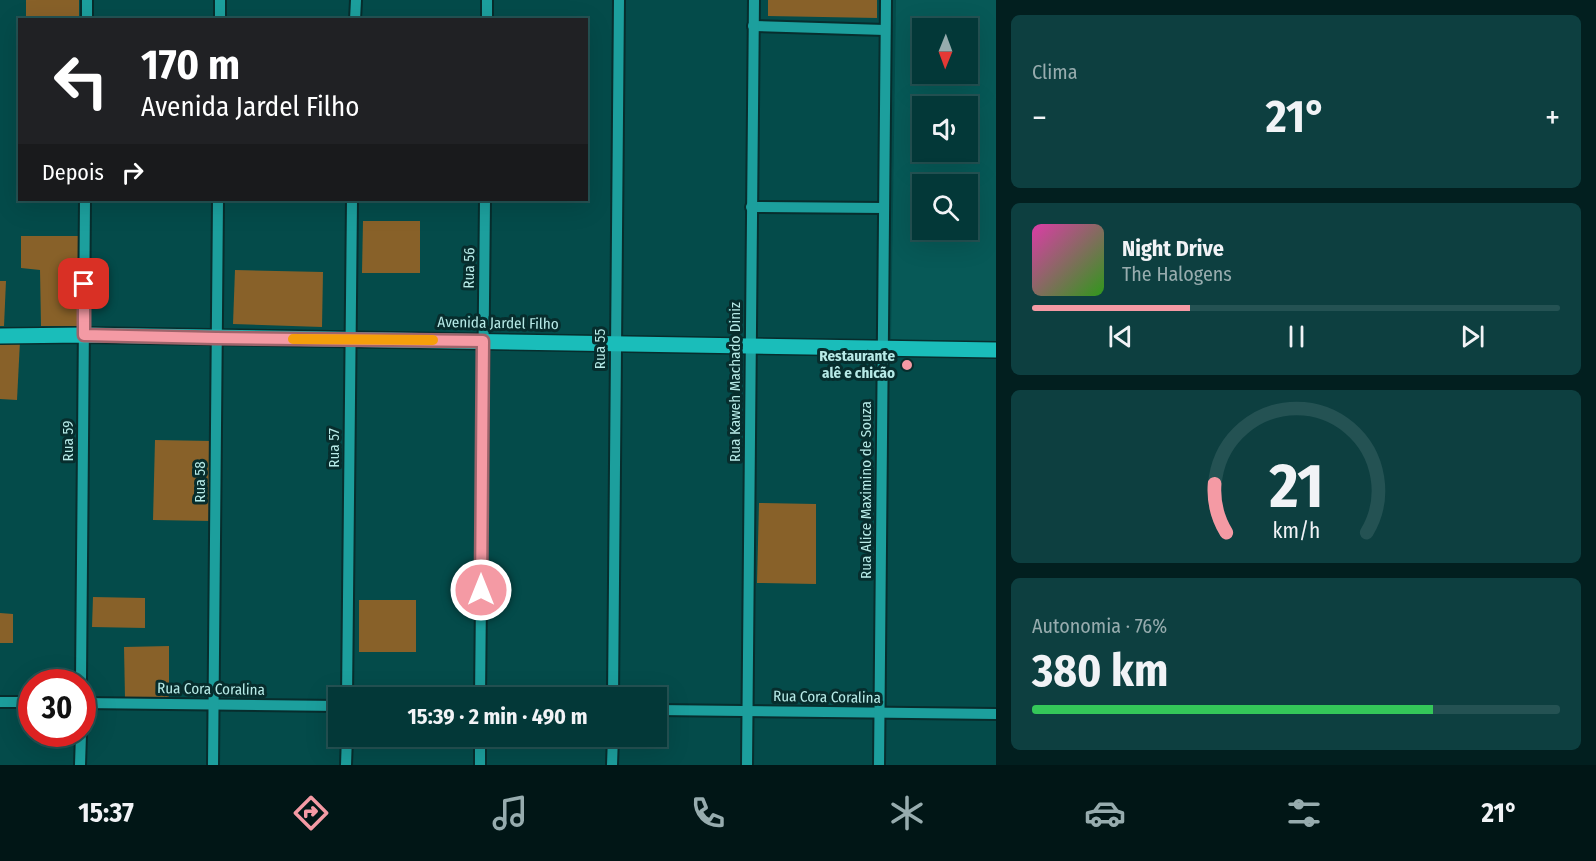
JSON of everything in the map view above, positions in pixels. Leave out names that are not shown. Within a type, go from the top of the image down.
[{"type":"main road","name":"Avenida Jardel Filho","points":[[0,336],[84,335],[996,350]]},
{"type":"street","points":[[87,0],[87,18]]},
{"type":"street","points":[[220,0],[220,18]]},
{"type":"street","points":[[355,18],[356,0]]},
{"type":"street","points":[[487,0],[487,18]]},
{"type":"street","name":"Rua 55","points":[[613,687],[619,0]]},
{"type":"street","name":"Rua Kaweh Machado Diniz","points":[[747,765],[754,0]]},
{"type":"street","name":"Rua Alice Maximino de Souza","points":[[879,765],[886,0]]},
{"type":"street","points":[[753,26],[885,30]]},
{"type":"street","name":"Rua 59","points":[[81,669],[85,201]]},
{"type":"street","name":"Rua 58","points":[[213,765],[218,201]]},
{"type":"street","name":"Rua 57","points":[[347,687],[352,201]]},
{"type":"street","name":"Rua 56","points":[[480,687],[485,201]]},
{"type":"street","points":[[751,207],[884,208]]},
{"type":"street","points":[[0,702],[18,702]]},
{"type":"street","name":"Rua Cora Coralina","points":[[96,703],[328,706]]},
{"type":"street","name":"Rua Cora Coralina","points":[[667,710],[996,714]]},
{"type":"street","points":[[80,765],[81,747]]},
{"type":"street","points":[[346,765],[347,747]]},
{"type":"street","points":[[480,747],[480,765]]},
{"type":"street","points":[[612,765],[613,747]]},
{"type":"shaded area","points":[[26,0],[79,0],[79,18],[26,18]]},
{"type":"shaded area","points":[[768,0],[877,0],[877,18],[768,16]]},
{"type":"shaded area","points":[[896,0],[996,0],[996,348],[891,339]]},
{"type":"shaded area","points":[[363,221],[420,221],[420,273],[362,273]]},
{"type":"shaded area","points":[[21,236],[80,236],[78,326],[41,326],[40,270],[21,268]]},
{"type":"shaded area","points":[[235,270],[323,272],[322,327],[233,324]]},
{"type":"shaded area","points":[[0,281],[6,281],[4,326],[0,326]]},
{"type":"shaded area","points":[[0,340],[20,341],[17,400],[0,399]]},
{"type":"shaded area","points":[[155,440],[213,441],[212,521],[153,520]]},
{"type":"shaded area","points":[[759,503],[816,504],[816,584],[757,583]]},
{"type":"shaded area","points":[[93,597],[145,598],[145,628],[92,627]]},
{"type":"shaded area","points":[[359,600],[416,600],[416,652],[359,652]]},
{"type":"shaded area","points":[[0,613],[13,614],[13,643],[0,643]]},
{"type":"shaded area","points":[[169,646],[169,697],[125,698],[124,647]]},
{"type":"slow traffic","points":[[293,339],[433,340]]},
{"type":"place","name":"Restaurante alê e chicão","points":[[907,365]]},
{"type":"route","points":[[84,284],[84,335],[483,341],[481,590]]}]
